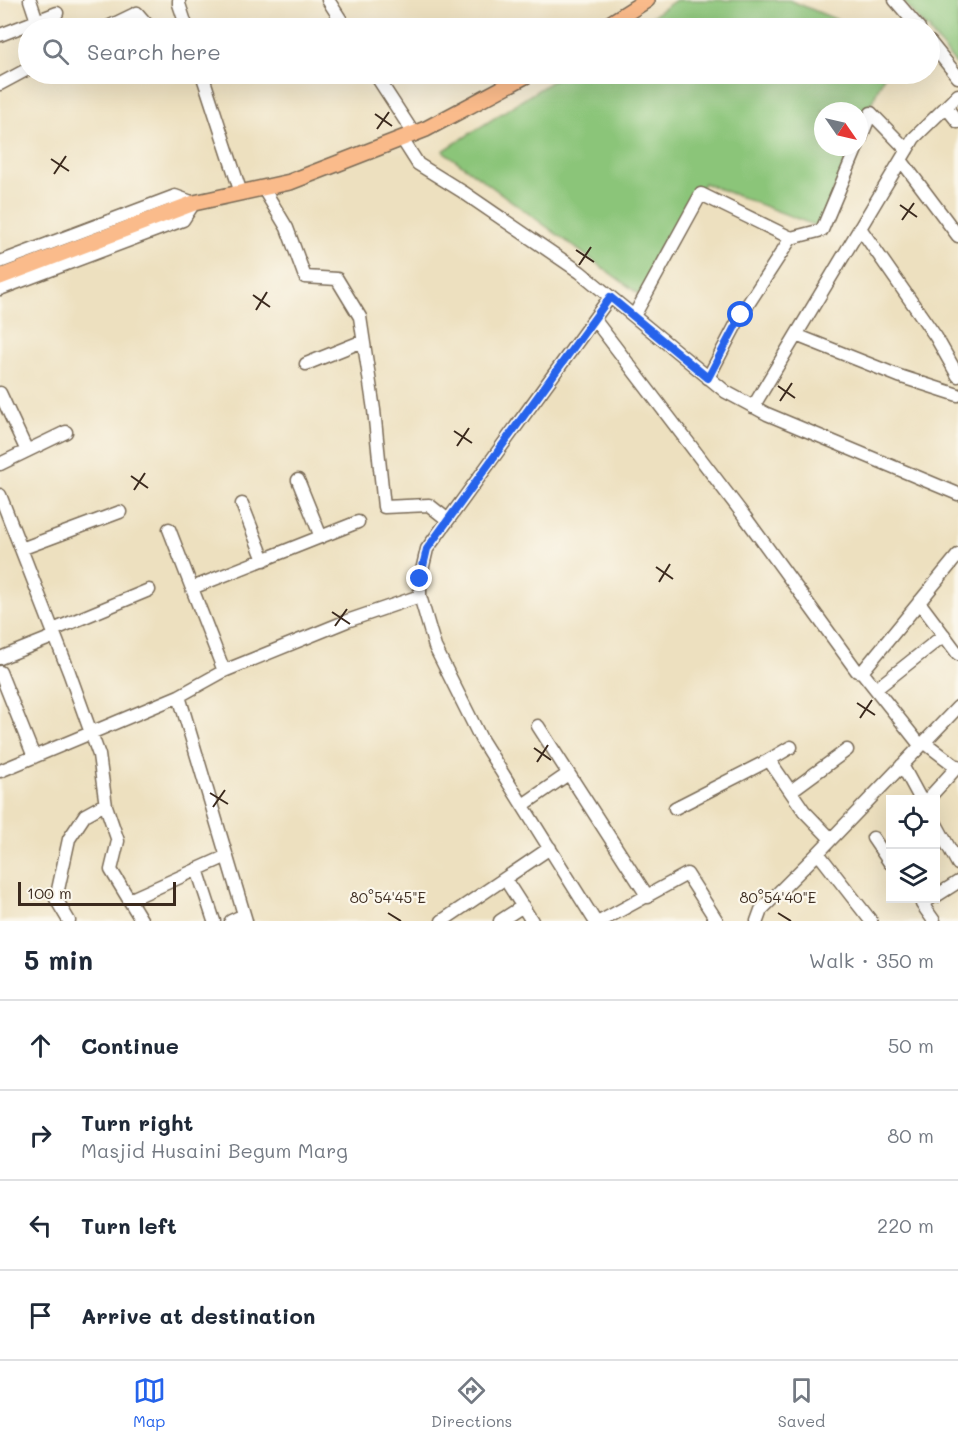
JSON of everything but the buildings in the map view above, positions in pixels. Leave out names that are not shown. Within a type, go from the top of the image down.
[{"type":"main road","points":[[619,18],[647,0]]},
{"type":"main road","points":[[0,277],[194,203],[290,182],[426,129],[510,84]]},
{"type":"street","points":[[30,0],[36,18]]},
{"type":"street","points":[[179,0],[183,18]]},
{"type":"street","points":[[328,0],[340,18]]},
{"type":"street","points":[[896,0],[911,18]]},
{"type":"street","points":[[44,18],[57,13]]},
{"type":"street","points":[[127,18],[137,13],[140,18]]},
{"type":"street","points":[[0,35],[18,28]]},
{"type":"street","points":[[940,54],[958,76]]},
{"type":"street","points":[[0,84],[18,74]]},
{"type":"street","points":[[205,84],[241,193]]},
{"type":"street","points":[[380,84],[408,136],[418,164],[570,265],[726,392],[753,406],[958,494]]},
{"type":"street","points":[[753,406],[914,138],[958,96]]},
{"type":"street","points":[[946,107],[958,122]]},
{"type":"street","points":[[868,121],[872,112],[958,236]]},
{"type":"street","points":[[634,316],[701,194],[791,238],[822,230],[853,156]]},
{"type":"street","points":[[263,188],[287,228],[305,277],[338,279],[360,317],[380,455],[384,507],[429,505],[448,520]]},
{"type":"street","points":[[0,262],[175,196],[194,203],[183,220],[0,289]]},
{"type":"street","points":[[860,228],[936,337],[958,376]]},
{"type":"street","points":[[708,378],[741,315],[791,238]]},
{"type":"street","points":[[595,921],[481,739],[435,647],[420,596],[420,579],[427,549],[610,297]]},
{"type":"street","points":[[594,319],[745,517],[857,671],[862,672],[922,744],[958,767],[932,795]]},
{"type":"street","points":[[796,335],[899,376],[958,395]]},
{"type":"street","points":[[306,364],[363,341]]},
{"type":"street","points":[[0,393],[27,451]]},
{"type":"street","points":[[0,464],[66,432]]},
{"type":"street","points":[[298,480],[321,537]]},
{"type":"street","points":[[0,495],[99,755],[105,804],[118,841],[111,870],[142,921]]},
{"type":"street","points":[[242,504],[264,560]]},
{"type":"street","points":[[21,549],[120,512]]},
{"type":"street","points":[[192,588],[358,522]]},
{"type":"street","points":[[170,529],[224,671]]},
{"type":"street","points":[[862,672],[958,555]]},
{"type":"street","points":[[0,658],[150,590]]},
{"type":"street","points":[[0,771],[179,696],[224,671],[347,621],[420,596]]},
{"type":"street","points":[[919,602],[958,654]]},
{"type":"street","points":[[876,689],[944,635]]},
{"type":"street","points":[[0,672],[34,757]]},
{"type":"street","points":[[179,696],[245,918],[231,921]]},
{"type":"street","points":[[757,921],[761,910],[958,707]]},
{"type":"street","points":[[538,726],[648,897]]},
{"type":"street","points":[[675,808],[791,747]]},
{"type":"street","points":[[790,791],[847,750]]},
{"type":"street","points":[[769,760],[804,811],[831,839]]},
{"type":"street","points":[[902,765],[918,795]]},
{"type":"street","points":[[523,806],[568,774]]},
{"type":"street","points":[[69,921],[56,899],[69,839],[85,815],[105,804]]},
{"type":"street","points":[[940,831],[958,864]]},
{"type":"street","points":[[873,838],[886,856]]},
{"type":"street","points":[[442,921],[550,848]]},
{"type":"street","points":[[818,853],[871,921]]},
{"type":"street","points":[[129,900],[227,856]]},
{"type":"street","points":[[197,869],[214,921]]},
{"type":"street","points":[[601,921],[687,874],[717,921]]},
{"type":"street","points":[[505,879],[532,921]]},
{"type":"street","points":[[940,893],[958,882]]},
{"type":"street","points":[[925,903],[934,921]]},
{"type":"street","points":[[500,921],[523,906]]},
{"type":"green space","points":[[676,0],[789,0],[833,18],[650,18]]},
{"type":"green space","points":[[902,0],[958,0],[958,67],[940,44],[940,18],[917,18]]},
{"type":"green space","points":[[547,84],[880,84],[868,110],[868,102],[814,102],[814,156],[848,156],[819,227],[704,183],[640,295],[443,151]]},
{"type":"route","points":[[420,579],[427,549],[610,297],[708,378],[741,315]]}]
